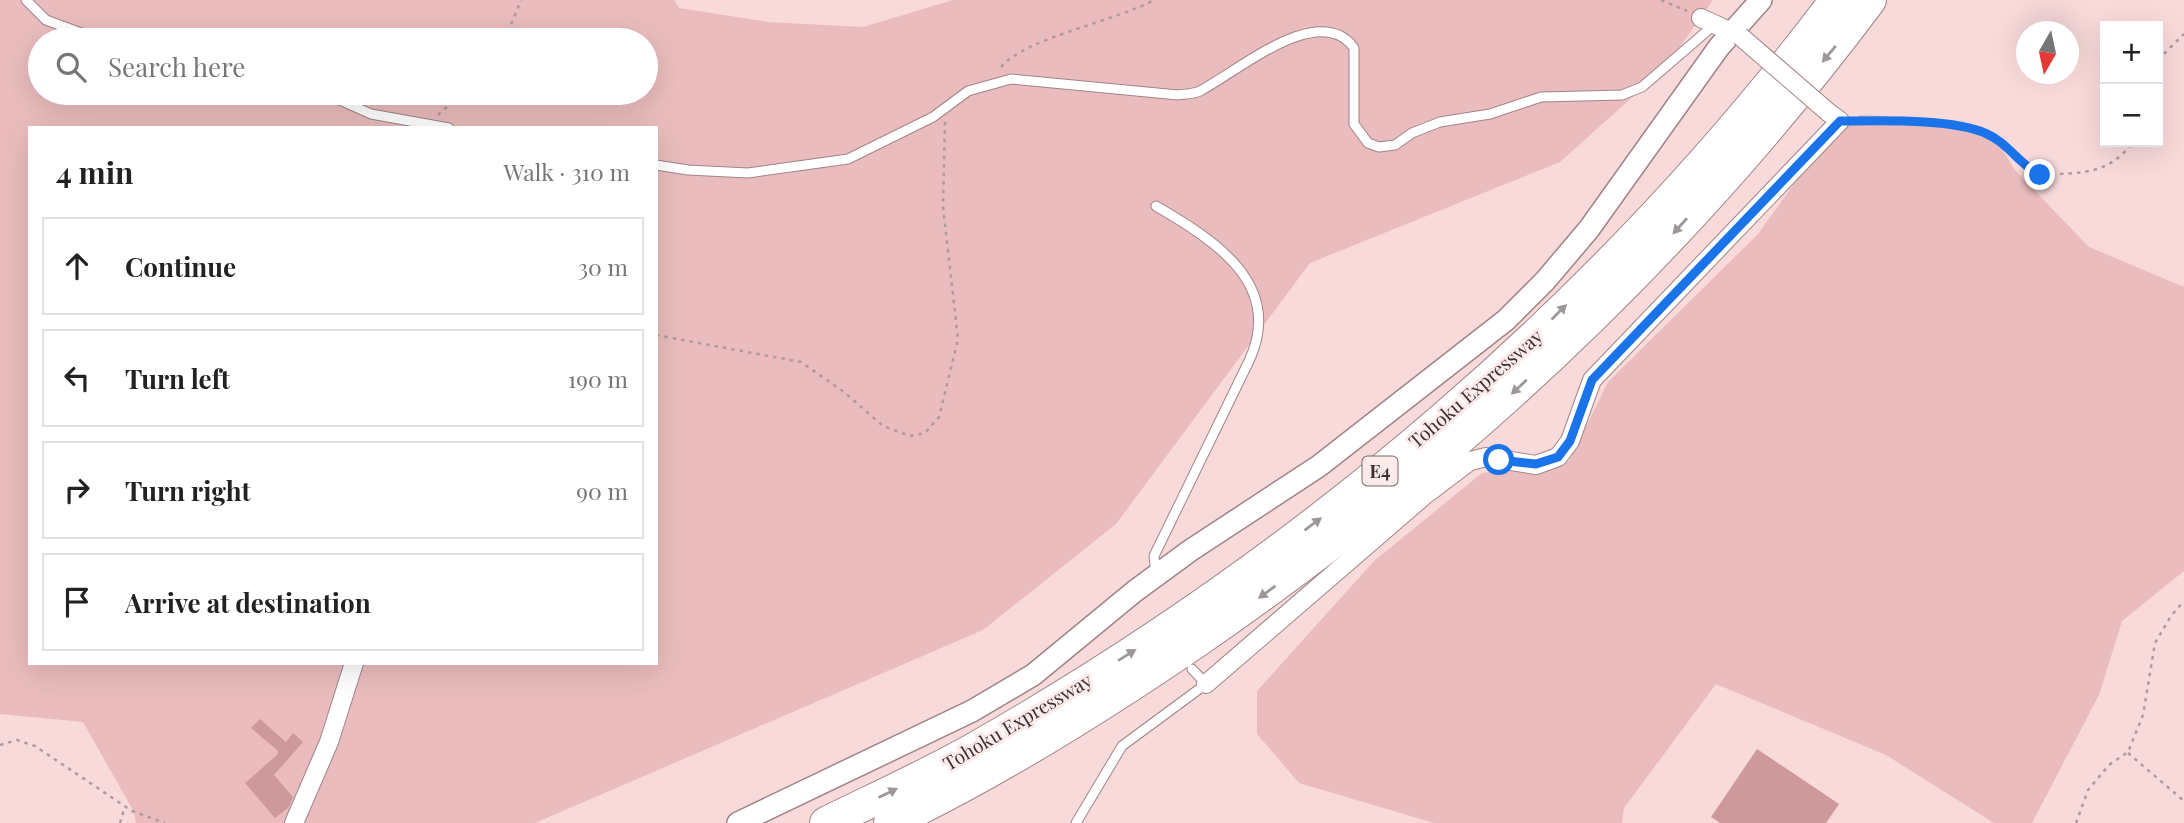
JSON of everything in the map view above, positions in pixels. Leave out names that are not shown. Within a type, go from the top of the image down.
[{"type":"highway","name":"Tohoku Expressway","points":[[826,823],[972,751],[1039,710],[1243,576],[1348,497],[1460,403],[1546,325],[1635,236],[1719,145],[1836,0]]},
{"type":"highway","name":"Tohoku Expressway","points":[[890,823],[982,775],[1153,671],[1261,596],[1367,517],[1476,426],[1564,345],[1658,250],[1744,156],[1870,0]]},
{"type":"street","points":[[738,823],[972,712],[1033,675],[1140,593],[1156,576],[1319,466],[1506,320],[1545,281],[1589,229],[1722,27],[1761,0]]},
{"type":"street","points":[[1206,684],[1425,495],[1470,461],[1486,457],[1536,464],[1558,457],[1570,441],[1592,380],[1834,117],[1722,27]]},
{"type":"street","points":[[294,823],[329,742],[353,665]]},
{"type":"lane","points":[[26,0],[46,20],[68,28]]},
{"type":"lane","points":[[658,164],[688,170],[748,173],[848,159],[889,141],[946,108],[968,91],[988,83],[1011,79],[1178,95],[1197,92],[1269,41],[1297,27],[1328,22],[1341,27],[1354,48],[1354,124],[1368,143],[1380,147],[1395,145],[1412,133],[1440,122],[1490,114],[1541,97],[1622,95],[1642,87],[1722,27]]},
{"type":"lane","points":[[351,105],[372,114],[438,126]]},
{"type":"lane","points":[[1156,206],[1221,248],[1251,290],[1260,309],[1261,328],[1254,350],[1154,556],[1156,576]]},
{"type":"lane","points":[[1076,823],[1122,746],[1206,684],[1192,669]]},
{"type":"path","points":[[510,28],[521,0]]},
{"type":"path","points":[[988,83],[1009,58],[1035,46],[1130,13],[1154,0]]},
{"type":"path","points":[[1661,0],[1722,27]]},
{"type":"path","points":[[2163,55],[2184,34]]},
{"type":"path","points":[[428,124],[449,105]]},
{"type":"path","points":[[658,335],[801,362],[844,392],[883,426],[910,436],[925,433],[939,417],[958,339],[943,207],[946,108]]},
{"type":"path","points":[[1834,117],[1941,125],[1983,132],[2007,145],[2040,175],[2098,169],[2118,160],[2129,147]]},
{"type":"path","points":[[2076,823],[2088,790],[2109,765],[2128,752],[2143,715],[2155,643],[2171,615],[2184,601]]},
{"type":"path","points":[[0,745],[17,740],[35,746],[125,806],[165,823]]},
{"type":"path","points":[[2128,752],[2184,801]]},
{"type":"path","points":[[120,823],[125,806]]},
{"type":"shaded area","points":[[0,0],[674,0],[679,8],[768,22],[863,27],[953,0],[1713,0],[1665,68],[1560,162],[1310,263],[1116,524],[983,630],[535,823],[136,823],[134,812],[83,722],[0,714]]},
{"type":"shaded area","points":[[1860,115],[1936,119],[1996,140],[2015,170],[2089,247],[2184,287],[2184,571],[2122,621],[2099,695],[2032,823],[1994,823],[1886,755],[1716,684],[1624,808],[1622,823],[1434,823],[1299,783],[1257,734],[1257,691],[1374,561],[1482,473],[1569,461],[1608,382],[1758,234],[1825,141]]},
{"type":"building","points":[[260,719],[286,742],[293,733],[303,742],[274,775],[293,797],[289,807],[275,818],[245,783],[277,755],[278,751],[251,728]]},
{"type":"building","points":[[1757,749],[1839,804],[1826,823],[1720,823],[1711,817]]},
{"type":"route","points":[[1499,460],[1524,465],[1558,457],[1570,441],[1592,380],[1840,121],[1941,125],[1983,132],[2007,145],[2017,158],[2040,175]]}]
